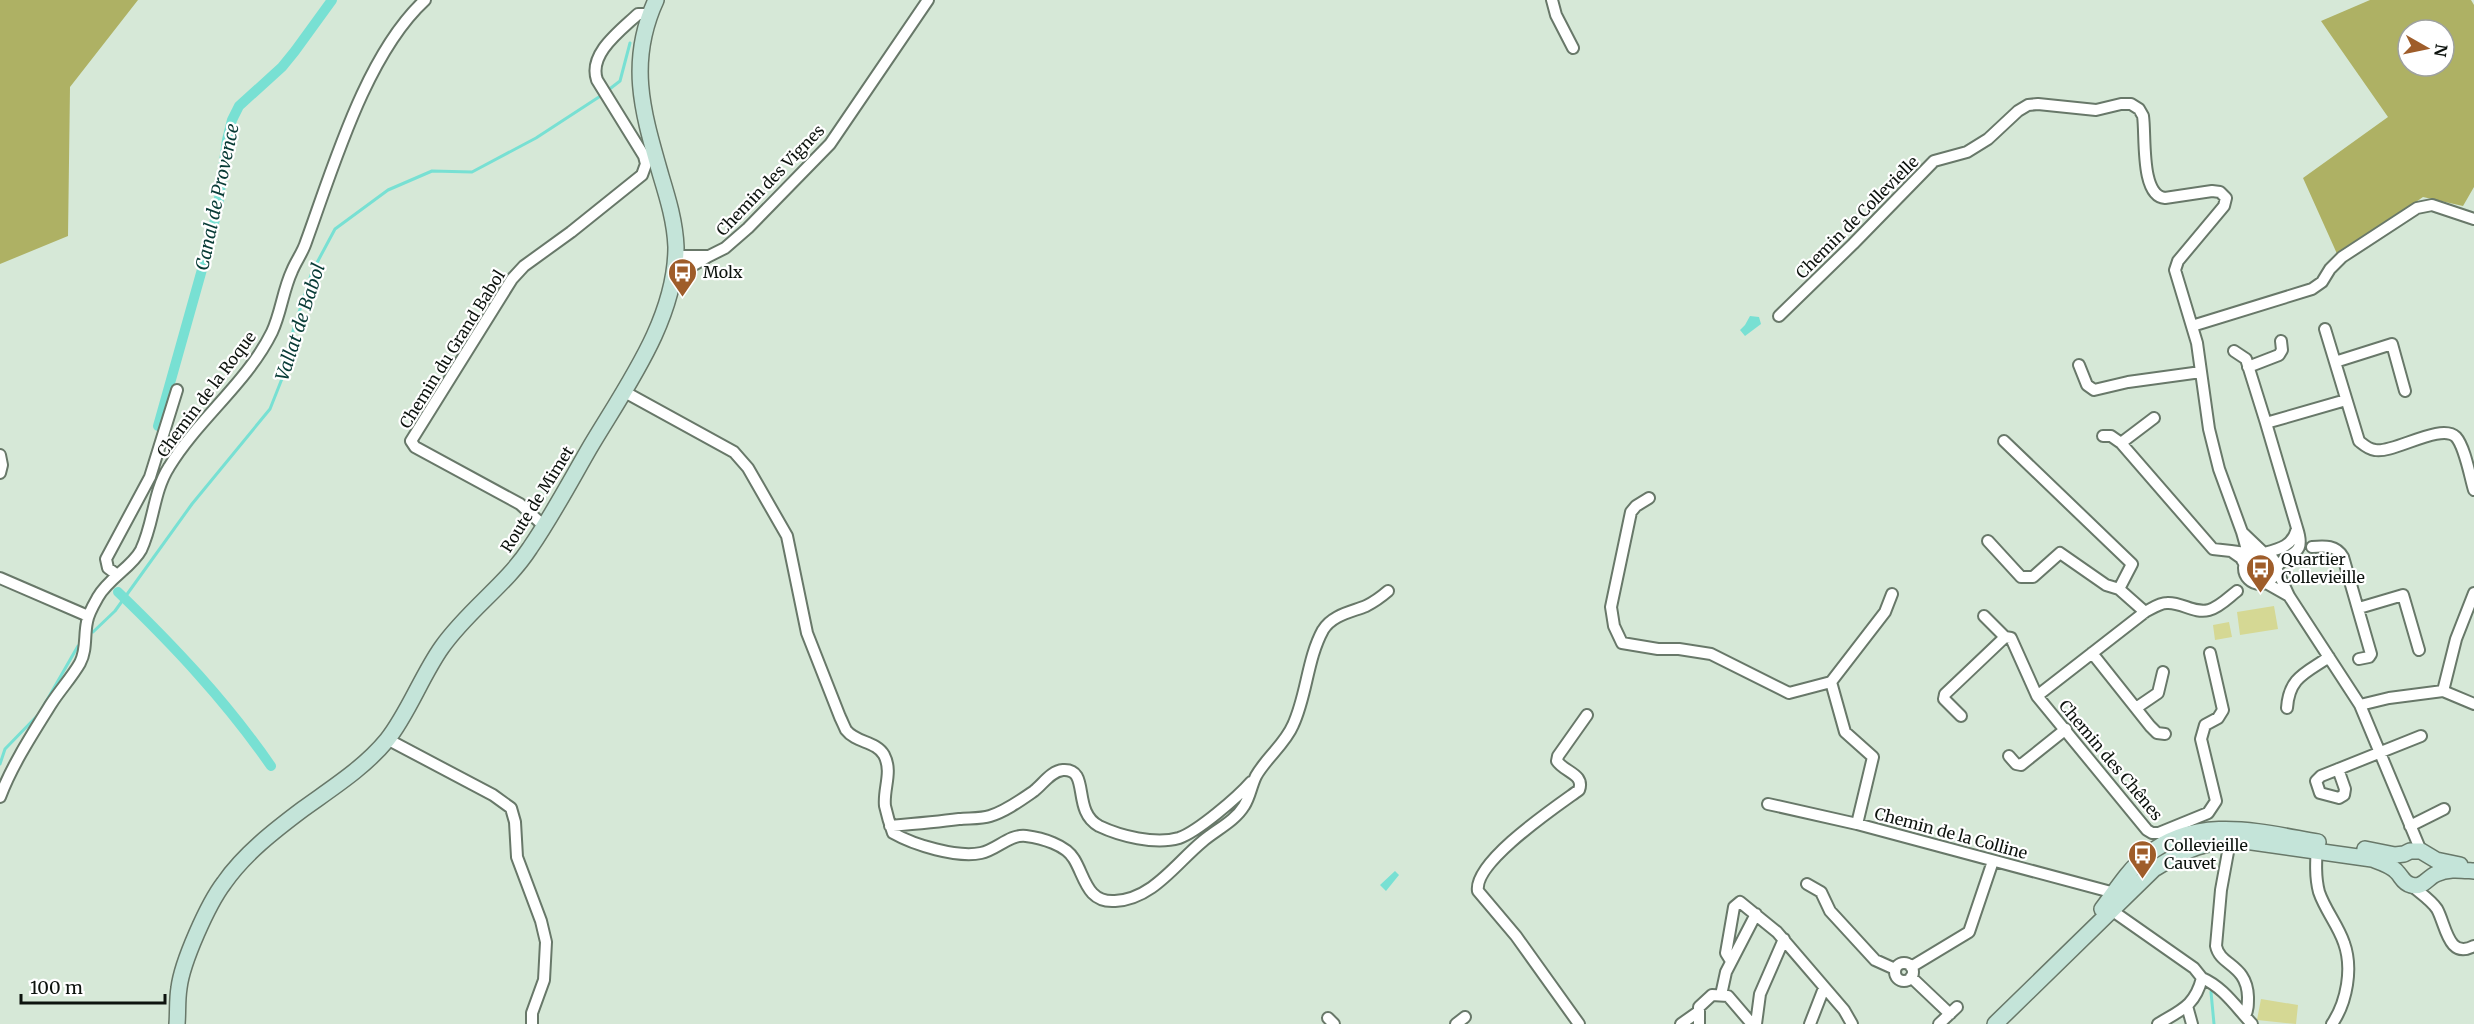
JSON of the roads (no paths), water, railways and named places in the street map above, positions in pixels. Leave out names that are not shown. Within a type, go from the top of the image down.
[{"type":"main road","name":"Route de Mimet","points":[[177,1024],[179,985],[190,952],[222,884],[246,856],[354,772],[387,739],[441,647],[529,550],[623,391],[659,325],[670,295],[675,256],[672,211],[645,120],[640,92],[640,61],[653,7]]},
{"type":"main road","points":[[2205,826],[2230,841],[2395,855],[2415,846],[2474,869]]},
{"type":"main road","points":[[2205,826],[2247,829],[2372,859],[2389,866],[2398,873],[2403,881],[2423,881],[2444,871],[2474,869]]},
{"type":"main road","points":[[1995,1024],[2047,973],[2113,902],[2154,869],[2182,852],[2205,826]]},
{"type":"main road","points":[[2398,873],[2400,860],[2415,846]]},
{"type":"main road","points":[[2415,846],[2432,867],[2423,881]]},
{"type":"street","name":"Chemin de la Roque","points":[[0,797],[6,781],[51,704],[80,662],[88,616],[98,596],[116,574],[140,551],[148,530],[157,492],[168,467],[251,365],[273,330],[292,270],[306,244],[338,150],[362,97],[395,36],[414,10],[425,0]]},
{"type":"street","name":"Chemin des Vignes","points":[[674,271],[687,269],[725,248],[748,228],[830,144],[928,0]]},
{"type":"street","points":[[1552,0],[1556,15],[1573,48]]},
{"type":"street","name":"Chemin du Grand Babol","points":[[544,526],[520,504],[415,447],[411,441],[512,279],[524,266],[642,175],[646,164],[644,156],[597,80],[594,70],[596,60],[614,37],[638,14],[653,7]]},
{"type":"street","name":"Chemin de Collevielle","points":[[1779,316],[1934,162],[1967,152],[1988,139],[2018,111],[2028,105],[2038,104],[2096,110],[2131,104],[2139,109],[2143,116],[2146,164],[2153,193],[2165,198],[2212,191],[2220,192],[2226,198],[2224,206],[2175,266],[2192,326],[2216,459],[2251,559]]},
{"type":"street","points":[[2192,326],[2312,289],[2322,282],[2330,268],[2342,256],[2417,208],[2432,205],[2474,219]]},
{"type":"street","name":"Chemin des Vignes","points":[[675,256],[709,256]]},
{"type":"street","points":[[2325,329],[2359,441],[2367,448],[2378,451],[2433,435],[2451,434],[2461,446],[2474,490]]},
{"type":"street","points":[[2248,366],[2274,359],[2279,355],[2281,341]]},
{"type":"street","points":[[2335,362],[2392,344],[2405,391]]},
{"type":"street","points":[[2234,351],[2246,359],[2266,423],[2297,536],[2296,554]]},
{"type":"street","points":[[2079,365],[2087,385],[2094,390],[2128,382],[2201,372]]},
{"type":"street","points":[[116,574],[108,568],[105,559],[150,477],[177,390]]},
{"type":"street","points":[[623,391],[734,452],[748,468],[787,536],[807,633],[840,717],[847,730],[856,738],[876,746],[886,760],[888,774],[885,805],[893,833],[909,842],[956,852],[979,854],[996,848],[1012,838],[1025,836],[1055,844],[1074,858],[1085,884],[1093,895],[1115,901],[1138,895],[1160,881],[1202,841],[1232,819],[1244,807],[1256,776]]},
{"type":"street","points":[[2266,423],[2346,400]]},
{"type":"street","points":[[2121,443],[2154,418]]},
{"type":"street","points":[[2103,436],[2110,436],[2121,443],[2210,546],[2217,550],[2231,551],[2241,558],[2272,558],[2289,596],[2360,705],[2382,753],[2415,846]]},
{"type":"street","points":[[2004,441],[2132,564],[2119,589]]},
{"type":"street","points":[[0,455],[2,465],[0,473]]},
{"type":"street","points":[[1649,498],[1631,512],[1611,607],[1614,626],[1623,643],[1658,650],[1679,649],[1712,654],[1789,693],[1831,682],[1885,612],[1892,594]]},
{"type":"street","name":"Chemin de Collevielle","points":[[2242,532],[2251,559]]},
{"type":"street","points":[[2297,536],[2312,547]]},
{"type":"street","points":[[2237,591],[2251,559],[2283,547],[2297,536]]},
{"type":"street","points":[[1988,541],[2021,577],[2033,577],[2060,553],[2106,585],[2119,589],[2145,612]]},
{"type":"street","points":[[2037,696],[2145,612],[2169,602],[2194,610],[2206,611],[2216,607],[2237,591],[2273,578],[2276,568],[2285,558],[2312,547],[2330,547],[2340,552],[2359,608],[2371,654],[2359,660]]},
{"type":"street","points":[[2251,559],[2261,584],[2289,596]]},
{"type":"street","points":[[0,578],[88,616]]},
{"type":"street","points":[[890,826],[990,816],[1012,806],[1051,775],[1062,770],[1072,771],[1078,778],[1082,806],[1088,817],[1097,825],[1122,835],[1155,840],[1179,838],[1240,795],[1293,727],[1324,628],[1340,615],[1367,605],[1388,591]]},
{"type":"street","points":[[2443,691],[2456,639],[2474,592]]},
{"type":"street","points":[[2359,608],[2403,595],[2419,650]]},
{"type":"street","points":[[1961,716],[1944,699],[1945,694],[2008,638],[1984,616]]},
{"type":"street","name":"Chemin des Chênes","points":[[2008,638],[2037,696],[2149,832],[2159,833],[2205,826]]},
{"type":"street","points":[[2092,653],[2157,733],[2165,734]]},
{"type":"street","points":[[2205,826],[2216,796],[2201,739],[2202,729],[2208,722],[2218,718],[2223,710],[2210,653]]},
{"type":"street","points":[[2287,708],[2288,696],[2296,679],[2329,657]]},
{"type":"street","points":[[2136,708],[2158,693],[2161,689],[2163,672]]},
{"type":"street","points":[[1831,682],[1845,732],[1873,758],[1857,824]]},
{"type":"street","points":[[2360,705],[2389,698],[2443,691],[2474,704]]},
{"type":"street","points":[[1579,1024],[1516,936],[1477,887],[1479,880],[1506,845],[1579,790],[1581,785],[1579,778],[1559,764],[1557,760],[1587,715]]},
{"type":"street","points":[[2009,756],[2016,764],[2021,765],[2066,729]]},
{"type":"street","points":[[2338,769],[2421,736]]},
{"type":"street","points":[[387,739],[493,795],[511,808],[517,857],[541,921],[546,942],[544,980],[532,1012],[532,1024]]},
{"type":"street","name":"Chemin de la Colline","points":[[1768,804],[1857,824],[1993,861],[2113,902],[2194,968],[2202,978],[2213,983],[2248,1020]]},
{"type":"street","points":[[2415,846],[2444,809]]},
{"type":"street","points":[[2230,841],[2221,890],[2216,946],[2219,955],[2237,969],[2245,982],[2248,1020]]},
{"type":"street","points":[[2317,847],[2317,879],[2320,894],[2345,944],[2348,964],[2347,988],[2332,1024]]},
{"type":"street","points":[[1911,972],[1969,932],[1993,861]]},
{"type":"street","points":[[2423,881],[2429,902],[2438,911],[2450,943],[2464,950],[2474,946]]},
{"type":"street","points":[[1807,884],[1817,888],[1833,915],[1875,960],[1895,969],[1904,963],[1953,1010],[1939,1024]]},
{"type":"street","points":[[1731,961],[1726,953],[1735,904],[1743,903],[1784,939],[1849,1022]]},
{"type":"street","points":[[1721,995],[1731,961],[1756,914]]},
{"type":"street","points":[[1754,1024],[1760,994],[1784,939]]},
{"type":"street","points":[[2158,1024],[2187,1006],[2198,994],[2202,978]]},
{"type":"street","points":[[1810,1024],[1824,988]]},
{"type":"street","points":[[1681,1024],[1698,1012],[1705,999],[1712,995],[1721,995],[1734,1001],[1754,1024]]},
{"type":"street","points":[[2187,1006],[2192,1024]]},
{"type":"street","points":[[1698,1012],[1699,1024]]},
{"type":"water","points":[[1750,316],[1759,317],[1761,324],[1745,336],[1740,330]]},
{"type":"water","points":[[1395,871],[1399,875],[1386,891],[1380,885]]},
{"type":"waterway","name":"Canal de Provence","points":[[158,426],[210,241],[232,120],[239,106],[282,67],[332,0]]},
{"type":"waterway","name":"Vallat de Babol","points":[[607,91],[620,81],[630,43]]},
{"type":"waterway","name":"Vallat de Babol","points":[[93,632],[115,611],[192,504],[270,409],[287,366],[293,331],[312,272],[335,229],[388,190],[432,171],[472,172],[536,138],[602,95]]},
{"type":"waterway","name":"Canal de Provence","points":[[118,592],[199,675],[271,766]]},
{"type":"waterway","points":[[0,764],[5,749],[39,714],[78,646]]},
{"type":"waterway","points":[[2211,992],[2214,1024]]},
{"type":"place","name":"Molx","points":[[682,298]]},
{"type":"place","name":"Quartier Collevieille","points":[[2260,594]]},
{"type":"place","name":"Collevieille Cauvet","points":[[2143,880]]}]
